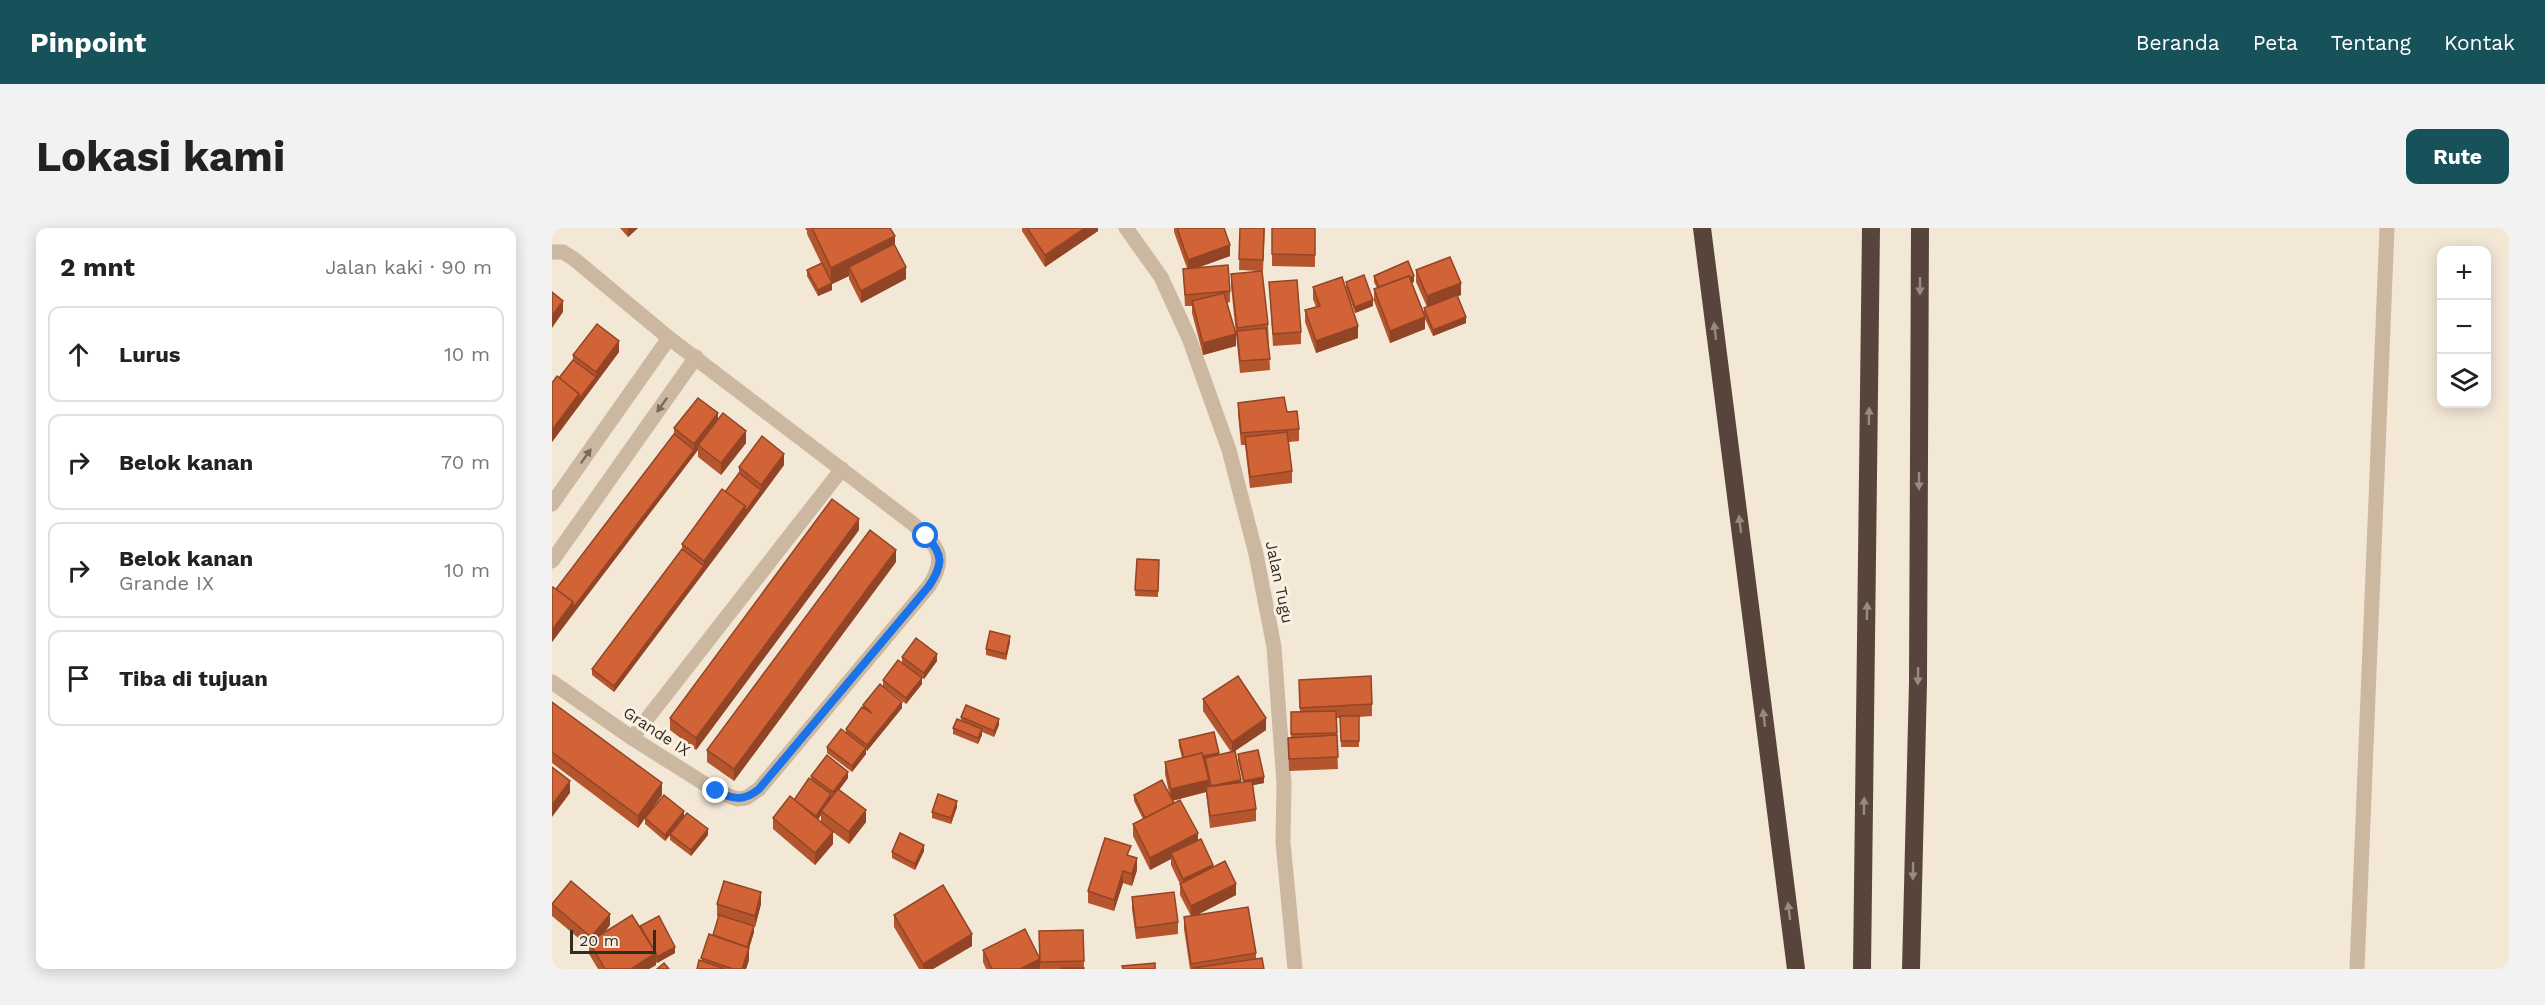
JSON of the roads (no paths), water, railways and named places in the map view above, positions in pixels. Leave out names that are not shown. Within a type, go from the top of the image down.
[{"type":"highway","points":[[1702,228],[1796,969]]},
{"type":"highway","points":[[1863,969],[1871,228]]},
{"type":"highway","points":[[1911,969],[1918,683],[1920,228]]},
{"type":"street","name":"Jalan Tugu","points":[[1126,228],[1161,277],[1192,346],[1229,450],[1256,554],[1274,647],[1284,783],[1283,842],[1295,969]]},
{"type":"street","points":[[2357,969],[2387,228]]},
{"type":"street","points":[[552,252],[563,252],[574,259],[669,338],[842,469],[632,738]]},
{"type":"street","points":[[552,504],[669,338]]},
{"type":"street","points":[[552,561],[696,357]]},
{"type":"street","name":"Grande IX","points":[[552,682],[632,738],[716,791],[737,799],[746,798],[759,789],[938,573],[939,555],[931,541],[842,469]]}]
